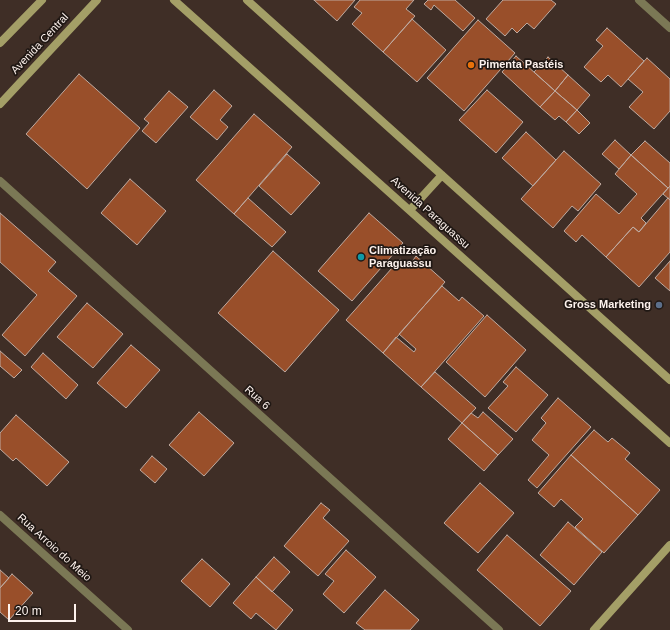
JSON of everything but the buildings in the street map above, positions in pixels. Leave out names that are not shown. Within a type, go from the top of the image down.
[{"type":"main road","points":[[0,43],[42,0]]},
{"type":"main road","name":"Avenida Central","points":[[0,104],[97,0]]},
{"type":"main road","name":"Avenida Paraguassu","points":[[174,0],[670,443]]},
{"type":"main road","points":[[247,0],[670,380]]},
{"type":"main road","points":[[410,210],[442,175]]},
{"type":"main road","points":[[594,630],[670,545]]},
{"type":"street","points":[[639,0],[670,28]]},
{"type":"street","name":"Rua 6","points":[[0,181],[499,630]]},
{"type":"street","name":"Rua Arroio do Meio","points":[[0,515],[128,630]]},
{"type":"place","name":"Pimenta Pastéis","points":[[471,65]]},
{"type":"place","name":"Climatização Paraguassu","points":[[361,257]]},
{"type":"place","name":"Gross Marketing","points":[[659,305]]}]
